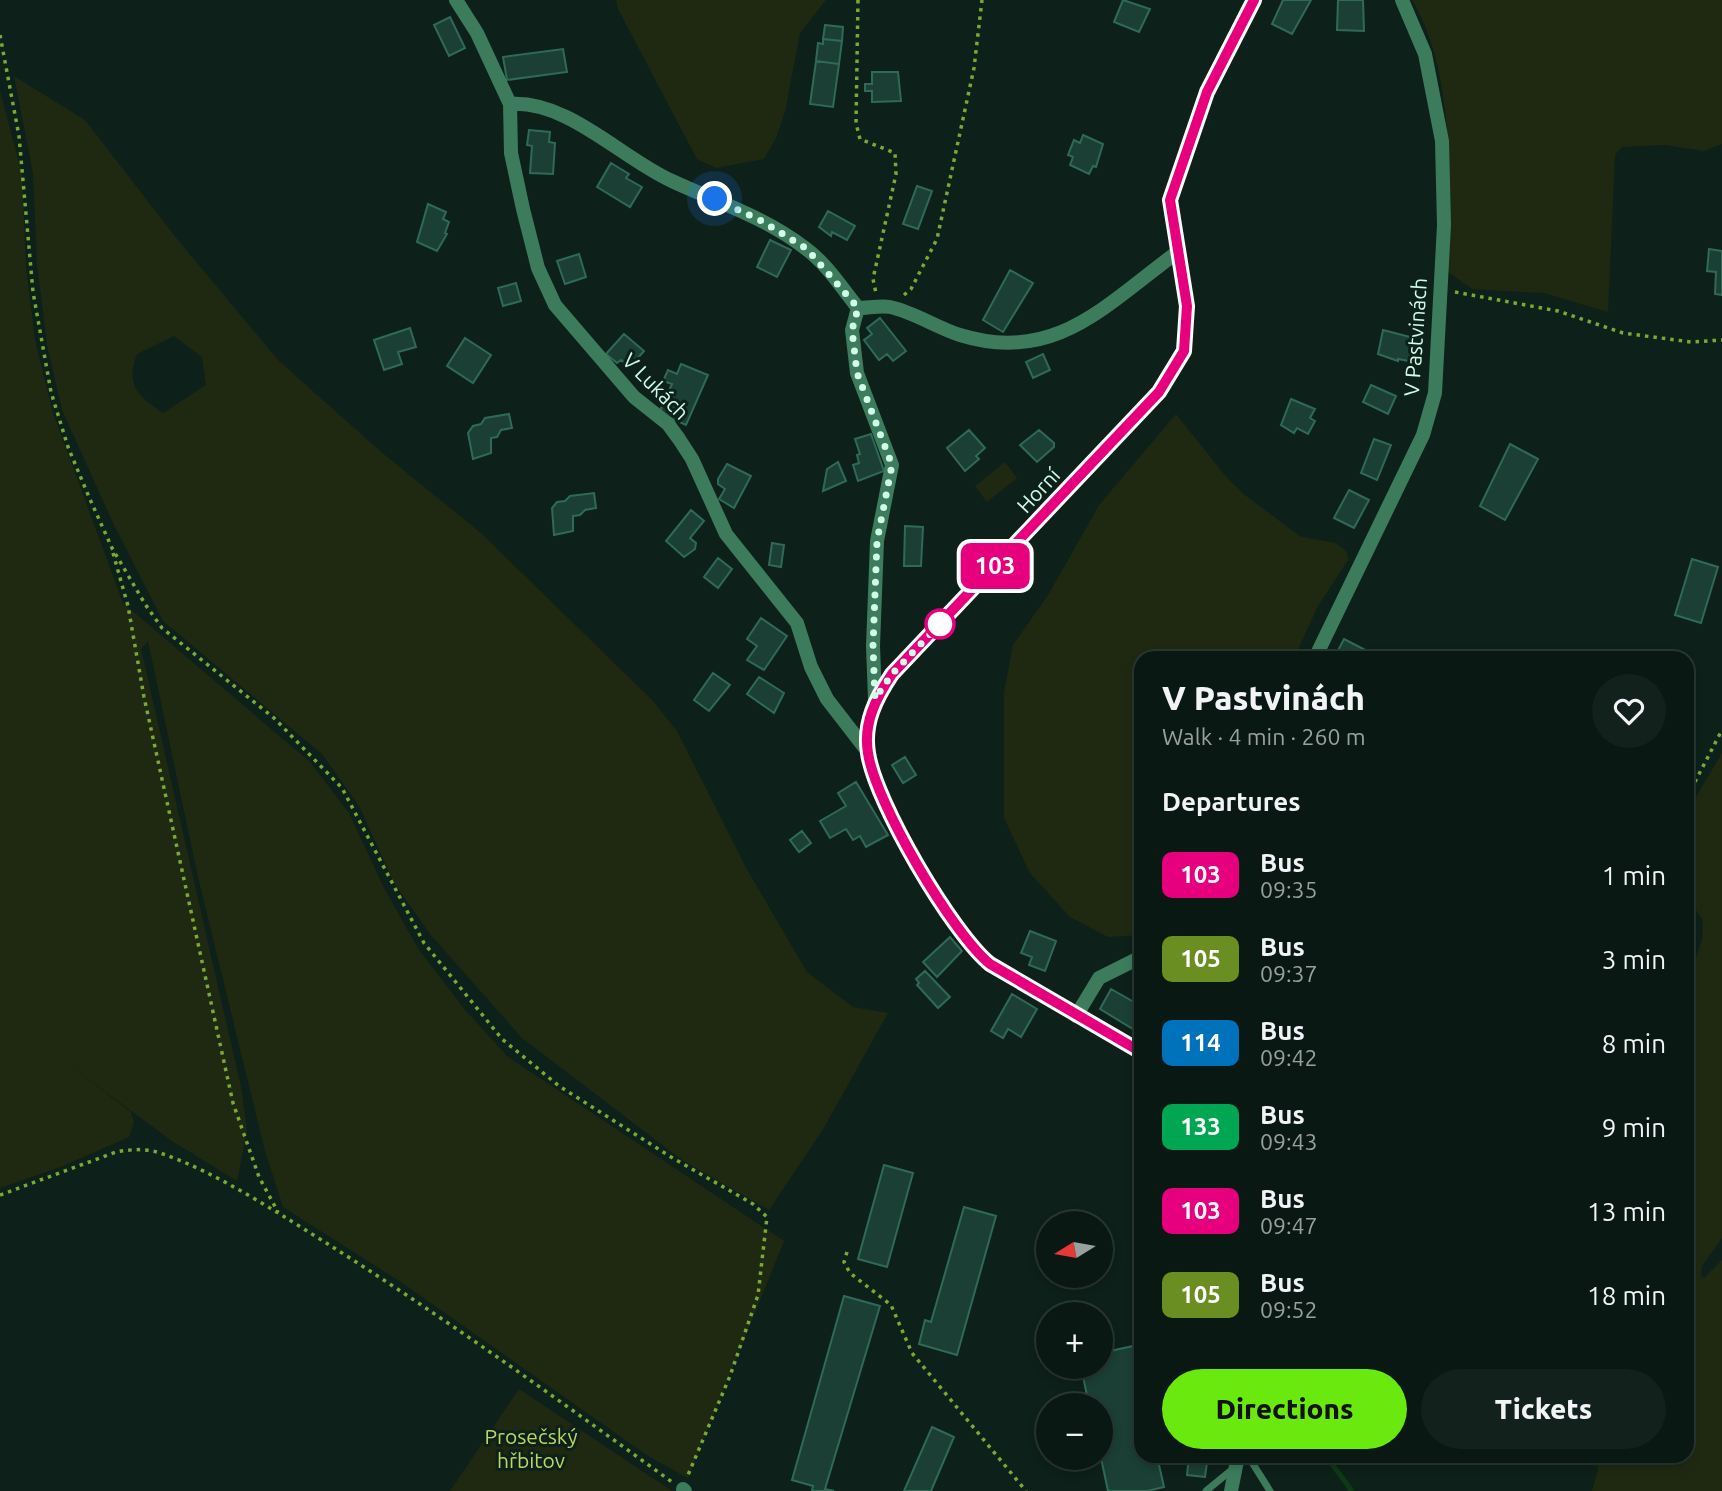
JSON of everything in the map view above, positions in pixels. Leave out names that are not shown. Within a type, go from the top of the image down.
[{"type":"street","name":"V Lukách","points":[[456,0],[477,33],[510,104],[511,153],[523,209],[538,268],[555,304],[634,397],[667,424],[679,439],[692,459],[726,534],[797,623],[811,667],[827,699],[867,752]]},
{"type":"street","name":"Horní","points":[[1134,1048],[990,964],[971,949],[952,922],[878,792],[867,752],[869,722],[875,699],[892,674],[1159,392],[1184,351],[1187,306],[1170,200],[1207,92],[1254,0]]},
{"type":"street","name":"V Pastvinách","points":[[1318,651],[1423,435],[1435,393],[1444,225],[1442,141],[1425,54],[1402,0]]},
{"type":"street","points":[[510,104],[540,105],[599,136],[669,180],[738,208],[782,232],[807,249],[858,308]]},
{"type":"street","points":[[858,308],[884,307],[959,335],[999,345],[1043,341],[1073,328],[1178,251]]},
{"type":"street","points":[[858,308],[852,330],[857,373],[892,465],[877,541],[873,646],[875,699]]},
{"type":"street","points":[[1076,1016],[1099,978],[1134,960]]},
{"type":"street","points":[[1231,1491],[1236,1463]]},
{"type":"lane","points":[[1206,1491],[1235,1463]]},
{"type":"lane","points":[[1252,1463],[1270,1491]]},
{"type":"path","points":[[858,0],[856,124],[860,139],[895,153],[896,174],[873,279],[884,307],[911,289],[937,239],[974,68],[982,0]]},
{"type":"path","points":[[0,35],[19,136],[40,344],[68,447],[112,548],[128,606],[146,709],[233,1103],[259,1177],[279,1214]]},
{"type":"path","points":[[1440,289],[1558,311],[1623,333],[1691,342],[1722,340]]},
{"type":"path","points":[[0,1195],[42,1182],[95,1158],[133,1149],[162,1153],[279,1214],[525,1376],[684,1490],[702,1437],[730,1376],[758,1295],[767,1217],[753,1203],[671,1157],[559,1086],[502,1039],[424,943],[342,788],[274,718],[162,628],[112,548]]},
{"type":"path","points":[[1694,784],[1722,730]]},
{"type":"path","points":[[847,1252],[844,1262],[850,1273],[891,1306],[912,1353],[1026,1491]]},
{"type":"green space","points":[[616,0],[826,0],[800,33],[785,112],[776,138],[764,159],[716,168],[697,159],[618,9]]},
{"type":"green space","points":[[1412,0],[1722,0],[1722,144],[1704,151],[1665,145],[1622,147],[1615,155],[1608,312],[1544,293],[1472,289],[1447,271],[1449,168],[1443,96],[1426,29]]},
{"type":"green space","points":[[14,76],[85,120],[177,239],[278,360],[380,451],[482,534],[652,700],[677,731],[745,866],[807,972],[853,1007],[888,1013],[822,1131],[769,1210],[682,1160],[522,1038],[430,934],[394,883],[359,806],[322,754],[163,621],[114,525],[62,410],[47,345],[37,264],[33,173]],"holes":[[[174,336],[202,357],[206,385],[163,413],[141,395],[133,382],[132,374],[137,354]]]},
{"type":"green space","points":[[0,91],[22,174],[26,267],[35,340],[53,413],[123,603],[310,762],[349,813],[384,888],[419,950],[466,1011],[508,1057],[784,1241],[688,1478],[648,1456],[404,1284],[283,1207],[265,1151],[198,877],[148,641],[141,649],[241,1087],[247,1131],[237,1181],[172,1141],[65,1062],[131,1112],[134,1123],[129,1137],[63,1166],[0,1188]]},
{"type":"green space","points":[[1176,414],[1228,479],[1245,495],[1301,537],[1336,543],[1347,552],[1348,560],[1318,606],[1297,651],[1134,651],[1134,935],[1108,937],[1070,917],[1030,873],[1004,818],[1004,692],[1013,645],[1050,592],[1099,505]]},
{"type":"green space","points":[[1005,462],[1017,478],[987,502],[975,486]]},
{"type":"green space","points":[[1722,753],[1722,1238],[1702,1266],[1701,1275],[1704,1278],[1722,1260],[1722,1491],[1592,1491],[1598,1463],[1694,1463],[1694,964],[1702,939],[1703,920],[1694,908],[1694,800]]},
{"type":"green space","name":"Prosečský hřbitov","points":[[519,1389],[672,1491],[450,1491]]},
{"type":"building","points":[[1123,0],[1150,9],[1139,32],[1114,22]]},
{"type":"building","points":[[1283,0],[1311,0],[1292,34],[1272,24]]},
{"type":"building","points":[[1338,0],[1363,0],[1364,31],[1337,30]]},
{"type":"building","points":[[450,17],[465,48],[449,56],[434,25]]},
{"type":"building","points":[[825,25],[843,27],[842,41],[823,39]]},
{"type":"building","points":[[823,39],[842,41],[839,64],[816,61],[818,43],[823,44]]},
{"type":"building","points":[[563,49],[567,72],[507,80],[503,57]]},
{"type":"building","points":[[816,61],[839,64],[833,107],[810,104]]},
{"type":"building","points":[[872,72],[898,72],[901,101],[872,102],[872,91],[865,91],[865,84],[872,84]]},
{"type":"building","points":[[529,130],[550,132],[549,142],[555,143],[553,174],[530,173],[532,146],[527,145]]},
{"type":"building","points":[[1083,135],[1103,144],[1096,167],[1093,166],[1089,174],[1070,165],[1073,157],[1068,155],[1074,140],[1080,143]]},
{"type":"building","points":[[611,163],[629,174],[626,178],[642,187],[630,207],[597,187]]},
{"type":"building","points":[[917,186],[932,191],[918,229],[903,224]]},
{"type":"building","points":[[428,204],[446,212],[443,219],[449,222],[445,233],[447,234],[437,251],[417,242]]},
{"type":"building","points":[[828,211],[855,226],[847,240],[832,232],[831,236],[819,227]]},
{"type":"building","points":[[770,240],[791,250],[777,277],[757,267]]},
{"type":"building","points":[[1709,249],[1722,251],[1722,295],[1715,294],[1716,272],[1707,271]]},
{"type":"building","points":[[579,254],[586,277],[565,284],[557,261]]},
{"type":"building","points":[[1010,270],[1033,283],[1003,332],[983,320]]},
{"type":"building","points":[[516,283],[521,301],[503,306],[498,288]]},
{"type":"building","points":[[880,318],[906,351],[893,361],[887,354],[879,360],[864,340],[872,334],[867,328]]},
{"type":"building","points":[[410,328],[416,347],[398,352],[402,364],[384,370],[374,340]]},
{"type":"building","points":[[1383,330],[1414,338],[1409,361],[1398,361],[1378,354]]},
{"type":"building","points":[[624,334],[644,351],[630,367],[621,360],[617,363],[606,354]]},
{"type":"building","points":[[465,338],[491,355],[473,383],[447,366]]},
{"type":"building","points":[[1043,354],[1050,370],[1033,378],[1026,362]]},
{"type":"building","points":[[681,364],[708,375],[686,425],[659,413],[672,384],[663,381],[668,370],[677,374]]},
{"type":"building","points":[[1371,385],[1396,396],[1388,414],[1363,402]]},
{"type":"building","points":[[1291,399],[1315,409],[1310,418],[1315,421],[1308,434],[1297,428],[1294,433],[1281,425]]},
{"type":"building","points":[[509,414],[512,428],[501,430],[497,437],[491,438],[491,453],[473,459],[468,433],[473,426],[481,424],[485,418]]},
{"type":"building","points":[[969,430],[985,448],[976,456],[979,459],[965,471],[947,448]]},
{"type":"building","points":[[1039,430],[1054,443],[1054,447],[1037,462],[1020,445]]},
{"type":"building","points":[[871,434],[884,471],[858,481],[853,465],[859,463],[857,455],[860,454],[855,439]]},
{"type":"building","points":[[1374,439],[1391,445],[1377,480],[1361,473]]},
{"type":"building","points":[[1510,444],[1538,459],[1505,520],[1480,506]]},
{"type":"building","points":[[838,462],[846,481],[823,491],[827,469]]},
{"type":"building","points":[[727,464],[751,476],[734,508],[719,499],[725,489],[718,484],[718,479]]},
{"type":"building","points":[[1349,490],[1369,500],[1354,528],[1334,518]]},
{"type":"building","points":[[594,493],[596,508],[573,516],[573,531],[554,535],[552,508],[557,502],[565,501],[570,496]]},
{"type":"building","points":[[691,510],[704,521],[690,538],[696,543],[695,549],[684,557],[666,541]]},
{"type":"building","points":[[905,526],[923,527],[921,566],[904,566]]},
{"type":"building","points":[[772,543],[784,545],[781,567],[769,565]]},
{"type":"building","points":[[718,558],[732,569],[718,588],[704,577]]},
{"type":"building","points":[[1692,559],[1718,567],[1701,623],[1675,615]]},
{"type":"building","points":[[761,618],[787,636],[764,670],[747,660],[757,646],[747,639]]},
{"type":"building","points":[[1344,639],[1367,651],[1338,651]]},
{"type":"building","points":[[713,673],[730,685],[709,711],[694,700]]},
{"type":"building","points":[[759,677],[784,693],[774,713],[747,694]]},
{"type":"building","points":[[905,757],[916,775],[903,783],[892,765]]},
{"type":"building","points":[[856,782],[888,835],[866,847],[860,836],[853,840],[846,829],[830,838],[820,821],[846,806],[838,793]]},
{"type":"building","points":[[802,831],[811,843],[799,852],[790,840]]},
{"type":"building","points":[[1030,931],[1056,941],[1045,971],[1029,965],[1032,957],[1021,953]]},
{"type":"building","points":[[950,937],[962,951],[937,977],[923,962]]},
{"type":"building","points":[[925,971],[950,997],[938,1008],[917,985],[919,983],[916,979]]},
{"type":"building","points":[[1111,989],[1134,1002],[1134,1030],[1100,1009]]},
{"type":"building","points":[[1012,994],[1037,1009],[1021,1037],[1008,1029],[1003,1038],[991,1031]]},
{"type":"building","points":[[884,1165],[913,1173],[887,1267],[858,1259]]},
{"type":"building","points":[[964,1207],[996,1216],[957,1355],[919,1344],[925,1320],[931,1322]]},
{"type":"building","points":[[844,1296],[880,1306],[825,1489],[834,1491],[812,1491],[813,1486],[792,1480]]},
{"type":"building","points":[[1133,1346],[1134,1463],[1159,1463],[1164,1487],[1147,1491],[1108,1491],[1104,1470],[1113,1470],[1113,1393],[1086,1393],[1084,1379],[1113,1379],[1113,1350]]},
{"type":"building","points":[[932,1427],[954,1437],[931,1491],[904,1491]]},
{"type":"building","points":[[1188,1463],[1207,1463],[1205,1477],[1187,1475]]},
{"type":"waterway","points":[[1331,1463],[1352,1491]]},
{"type":"bus line","name":"103","points":[[1134,1048],[990,964],[971,949],[952,922],[878,792],[867,752],[869,722],[875,699],[892,674],[1159,392],[1184,351],[1187,306],[1170,200],[1207,92],[1254,0]]},
{"type":"route","points":[[715,199],[738,208],[807,249],[858,308],[852,330],[857,373],[892,465],[877,541],[873,646],[875,699],[892,674],[940,624]]}]
